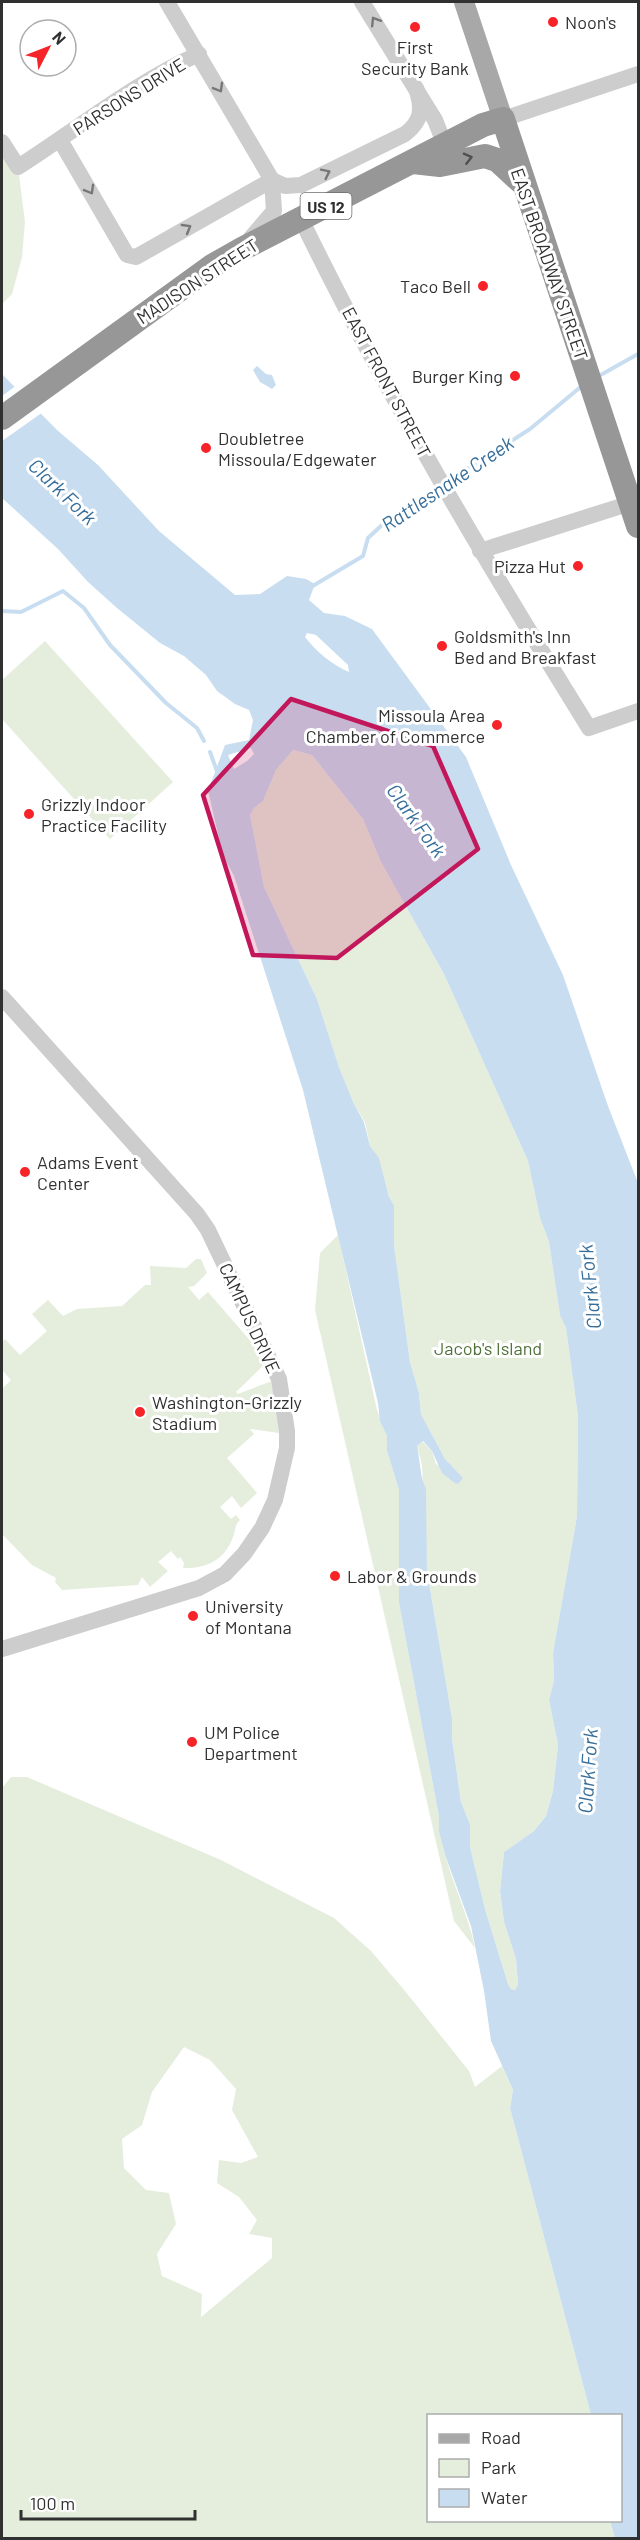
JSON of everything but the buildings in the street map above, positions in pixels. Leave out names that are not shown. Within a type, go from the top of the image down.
[{"type":"highway","name":"MADISON STREET","points":[[2,418],[180,288],[242,249],[483,125],[503,119]]},
{"type":"highway","name":"EAST BROADWAY STREET","points":[[503,119],[639,526]]},
{"type":"highway","points":[[410,162],[440,165],[485,156],[497,160],[523,183]]},
{"type":"main road","name":"EAST BROADWAY STREET","points":[[464,2],[503,119]]},
{"type":"street","points":[[168,2],[272,180],[274,211],[242,249]]},
{"type":"street","points":[[362,2],[435,120],[445,145]]},
{"type":"street","name":"PARSONS DRIVE","points":[[2,142],[18,167],[183,61],[199,54]]},
{"type":"street","name":"MADISON STREET","points":[[503,119],[639,74]]},
{"type":"street","points":[[272,180],[285,186],[301,185],[405,134],[416,125],[421,114],[421,104],[416,88]]},
{"type":"street","points":[[60,140],[127,255],[136,257],[272,180]]},
{"type":"street","name":"EAST FRONT STREET","points":[[301,219],[435,473],[480,551],[589,728],[639,711]]},
{"type":"street","points":[[480,551],[631,503]]},
{"type":"street","name":"CAMPUS DRIVE","points":[[2,997],[179,1192],[202,1222],[279,1379],[287,1431],[285,1466],[275,1500],[254,1542],[225,1574],[199,1588],[2,1649]]},
{"type":"highlighted area","points":[[291,699],[433,746],[478,849],[337,958],[253,955],[203,795]]},
{"type":"green space","points":[[2,142],[18,167],[25,222],[22,257],[12,294],[2,304]]},
{"type":"green space","points":[[45,641],[173,782],[110,839],[2,719],[2,680]]},
{"type":"green space","name":"Jacob's Island","points":[[293,750],[312,755],[363,819],[381,862],[444,974],[528,1161],[540,1218],[549,1242],[560,1314],[566,1328],[578,1416],[577,1516],[553,1653],[554,1680],[549,1700],[558,1745],[553,1791],[546,1816],[534,1831],[504,1852],[500,1891],[504,1922],[516,1959],[518,1986],[515,1990],[511,1989],[508,1984],[485,1909],[470,1847],[470,1824],[461,1802],[452,1737],[452,1718],[427,1571],[422,1465],[417,1446],[422,1441],[432,1451],[436,1464],[457,1473],[445,1459],[421,1414],[419,1393],[410,1362],[394,1245],[394,1205],[389,1197],[379,1159],[370,1146],[365,1122],[354,1104],[339,1067],[317,999],[264,887],[250,815],[254,808],[263,801],[276,770]]},
{"type":"green space","points":[[338,1235],[377,1410],[387,1436],[387,1451],[399,1490],[399,1603],[439,1817],[440,1834],[475,1948],[454,1921],[315,1310],[320,1253]]},
{"type":"green space","name":"Washington-Grizzly Stadium","points":[[196,1259],[201,1259],[207,1273],[194,1286],[188,1287],[199,1300],[208,1292],[268,1361],[236,1392],[238,1394],[277,1379],[279,1433],[250,1429],[254,1434],[227,1458],[257,1493],[241,1508],[232,1496],[220,1507],[231,1519],[236,1515],[240,1520],[225,1552],[214,1562],[199,1567],[183,1568],[184,1563],[180,1557],[178,1559],[171,1551],[158,1562],[168,1571],[150,1587],[142,1577],[138,1585],[62,1590],[55,1582],[56,1578],[32,1565],[2,1534],[2,1389],[11,1380],[2,1370],[2,1343],[5,1339],[20,1355],[47,1331],[32,1314],[48,1300],[63,1316],[77,1309],[122,1306],[145,1285],[151,1285],[150,1266],[186,1268]]},
{"type":"green space","points":[[11,1777],[27,1777],[221,1860],[334,1918],[371,1951],[405,1991],[469,2071],[475,2087],[502,2066],[513,2090],[510,2108],[591,2414],[427,2414],[427,2522],[610,2522],[615,2538],[2,2538],[2,1788]],"holes":[[[184,2047],[210,2060],[236,2089],[232,2110],[258,2157],[241,2163],[219,2160],[217,2183],[239,2197],[257,2220],[249,2234],[272,2238],[272,2258],[201,2317],[202,2294],[162,2276],[157,2254],[176,2224],[169,2193],[146,2190],[124,2168],[122,2139],[142,2125],[152,2092]]]},
{"type":"water","points":[[257,366],[266,374],[272,375],[276,385],[272,389],[260,382],[253,370]]},
{"type":"water","name":"Clark Fork","points":[[2,374],[57,430],[98,465],[159,531],[235,595],[260,594],[287,576],[306,579],[315,584],[309,600],[324,613],[345,616],[372,629],[466,757],[511,865],[563,975],[608,1106],[638,1183],[638,2538],[615,2538],[610,2522],[622,2522],[622,2414],[591,2414],[510,2108],[513,2090],[491,2041],[471,1926],[445,1855],[439,1831],[439,1817],[399,1603],[399,1490],[387,1451],[387,1436],[380,1421],[378,1403],[303,1090],[234,876],[223,855],[208,791],[225,745],[249,740],[253,720],[249,710],[235,704],[217,691],[206,675],[184,656],[160,643],[117,608],[88,582],[58,549],[2,498]],"holes":[[[307,633],[316,635],[348,665],[349,672],[336,666],[305,637]],[[251,748],[254,754],[234,769],[228,755]],[[293,750],[312,755],[363,819],[381,862],[444,974],[528,1161],[540,1218],[549,1242],[560,1315],[566,1328],[578,1416],[577,1516],[553,1653],[554,1680],[549,1700],[558,1745],[553,1791],[546,1816],[534,1831],[504,1852],[500,1891],[504,1922],[516,1959],[518,1985],[515,1990],[511,1989],[508,1984],[485,1909],[470,1847],[470,1824],[461,1802],[452,1738],[452,1718],[427,1571],[426,1488],[421,1474],[417,1446],[423,1441],[432,1451],[442,1473],[456,1484],[463,1478],[445,1459],[421,1414],[419,1393],[410,1362],[394,1245],[394,1205],[389,1197],[379,1158],[370,1146],[364,1122],[339,1067],[317,999],[264,887],[250,815],[254,808],[263,801],[276,770]]]},
{"type":"pier","points":[[17,385],[43,412],[2,441],[2,396]]},
{"type":"waterway","name":"Rattlesnake Creek","points":[[597,377],[638,354]]},
{"type":"waterway","name":"Rattlesnake Creek","points":[[447,482],[530,429],[583,385]]},
{"type":"waterway","name":"Rattlesnake Creek","points":[[311,587],[363,556],[368,538],[382,525],[409,511],[439,487]]},
{"type":"waterway","points":[[2,611],[21,612],[63,591],[84,608],[110,645],[166,703],[197,728],[204,741]]},
{"type":"waterway","points":[[210,752],[218,774]]},
{"type":"place","name":"Noon's","points":[[553,22]]},
{"type":"place","name":"First Security Bank","points":[[415,27]]},
{"type":"place","name":"Taco Bell","points":[[483,286]]},
{"type":"place","name":"Burger King","points":[[515,376]]},
{"type":"place","name":"Doubletree Missoula/Edgewater","points":[[206,448]]},
{"type":"place","name":"Pizza Hut","points":[[578,566]]},
{"type":"place","name":"Goldsmith's Inn Bed and Breakfast","points":[[442,646]]},
{"type":"place","name":"Missoula Area Chamber of Commerce","points":[[497,725]]},
{"type":"place","name":"Grizzly Indoor Practice Facility","points":[[29,814]]},
{"type":"place","name":"Adams Event Center","points":[[25,1172]]},
{"type":"place","name":"Washington-Grizzly Stadium","points":[[140,1412]]},
{"type":"place","name":"Labor & Grounds","points":[[335,1576]]},
{"type":"place","name":"University of Montana","points":[[193,1616]]},
{"type":"place","name":"UM Police Department","points":[[192,1742]]}]
